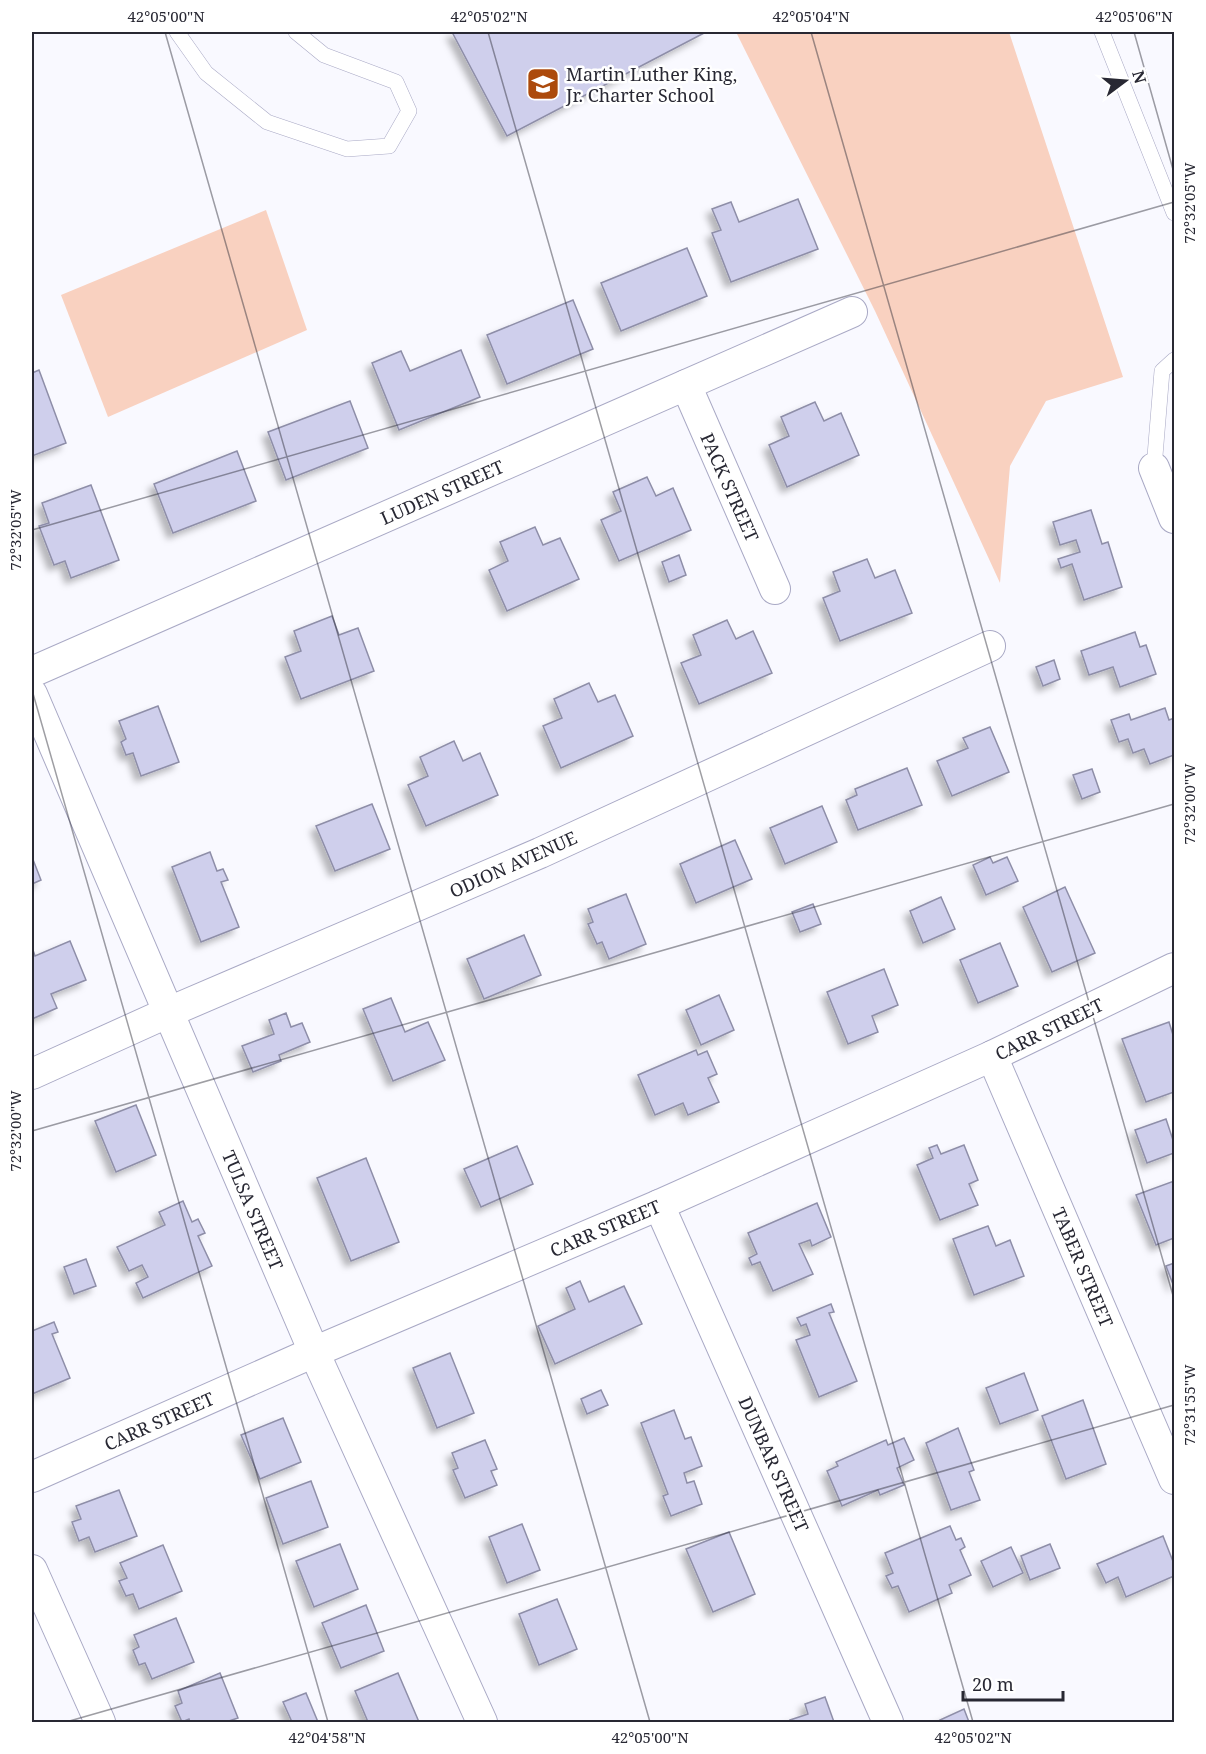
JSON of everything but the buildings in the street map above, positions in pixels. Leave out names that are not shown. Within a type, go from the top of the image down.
[{"type":"street","name":"LUDEN STREET","points":[[32,672],[852,312]]},
{"type":"street","name":"PACK STREET","points":[[686,385],[775,589]]},
{"type":"street","points":[[1155,468],[1174,518]]},
{"type":"street","name":"ODION AVENUE","points":[[32,1074],[169,1012],[540,854],[990,646]]},
{"type":"street","name":"TULSA STREET","points":[[32,694],[314,1352],[482,1722]]},
{"type":"street","name":"CARR STREET","points":[[32,1477],[314,1352],[659,1205],[992,1056],[1174,968]]},
{"type":"street","name":"TABER STREET","points":[[992,1056],[1174,1479]]},
{"type":"street","name":"DUNBAR STREET","points":[[659,1205],[888,1722]]},
{"type":"street","points":[[32,1570],[100,1722]]},
{"type":"lane","points":[[177,32],[206,73],[267,122],[347,149],[389,146],[409,111],[396,82],[324,55],[296,32]]},
{"type":"lane","points":[[1102,32],[1174,213]]},
{"type":"lane","points":[[1155,468],[1162,371],[1174,360]]},
{"type":"shaded area","points":[[736,32],[1009,32],[1123,377],[1046,401],[1010,466],[1000,583],[875,311]]},
{"type":"shaded area","points":[[266,210],[307,330],[108,417],[61,295]]},
{"type":"place","name":"Martin Luther King, Jr. Charter School","points":[[543,84]]}]
